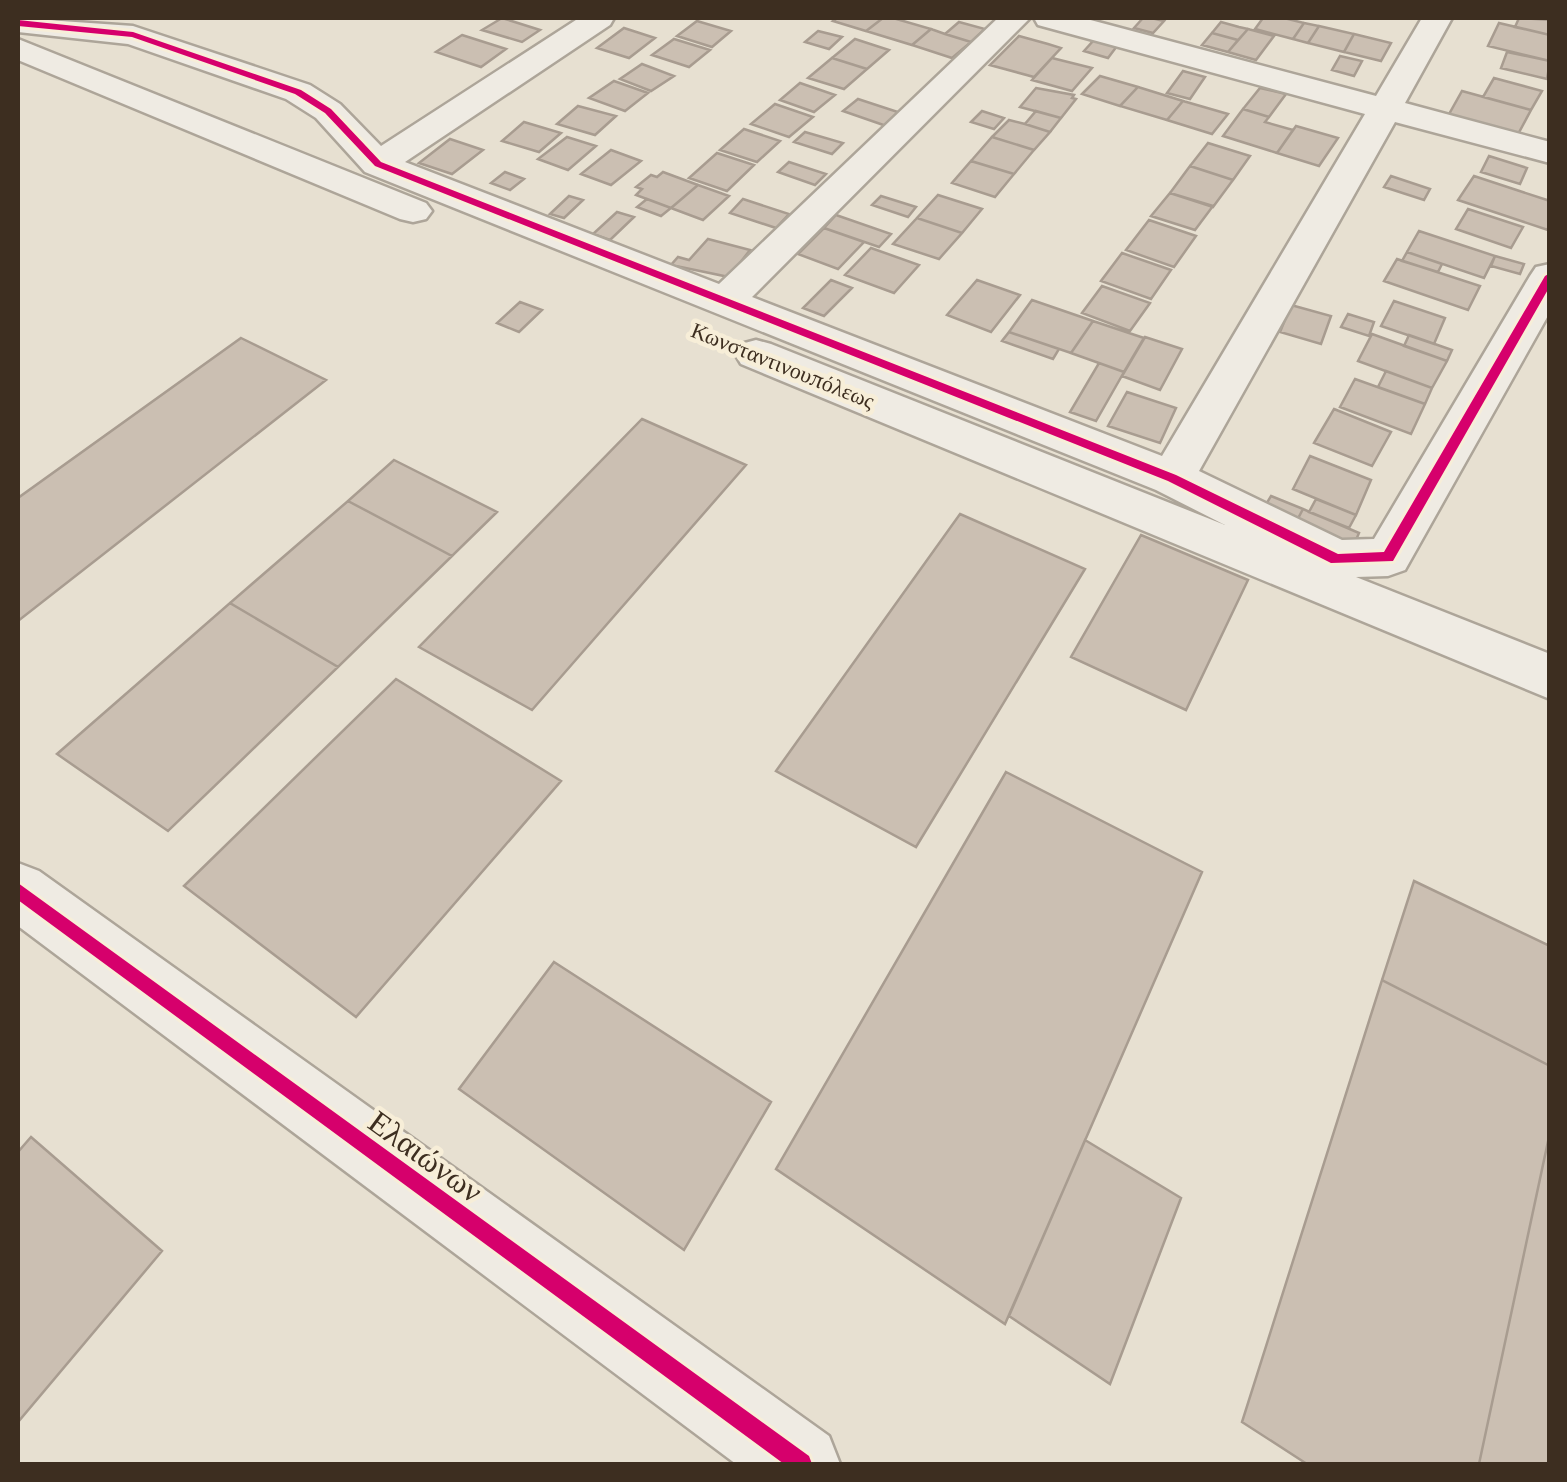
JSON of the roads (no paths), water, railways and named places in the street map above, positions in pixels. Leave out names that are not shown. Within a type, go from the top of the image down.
[{"type":"street","points":[[18,23],[28,18]]},
{"type":"street","points":[[378,164],[596,18]]},
{"type":"street","points":[[725,301],[1016,18]]},
{"type":"street","points":[[1049,18],[1550,153]]},
{"type":"street","points":[[1172,478],[1437,18]]},
{"type":"street","points":[[18,23],[133,34],[298,92],[328,111],[378,164],[1172,478],[1336,559],[1388,557],[1550,276]]},
{"type":"street","name":"Κωνσταντινουπόλεως","points":[[18,48],[1550,677]]},
{"type":"street","points":[[170,109],[238,70]]},
{"type":"street","name":"Ελαιώνων","points":[[18,891],[801,1464]]}]
